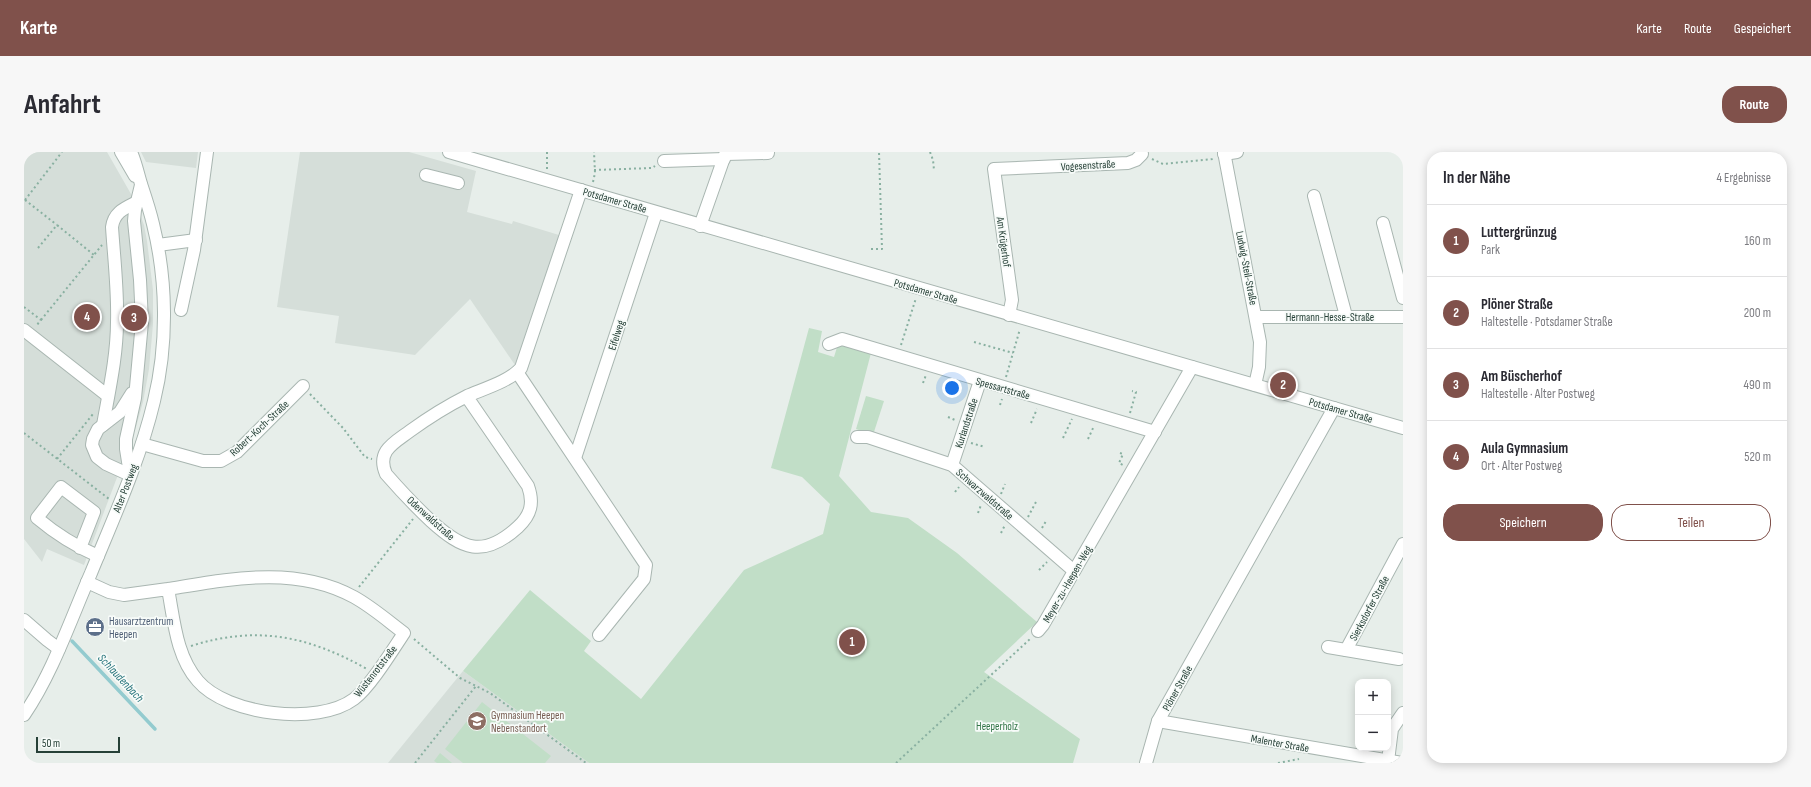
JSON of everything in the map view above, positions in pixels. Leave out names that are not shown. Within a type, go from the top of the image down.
[{"type":"street","name":"Alter Postweg","points":[[121,152],[141,186]]},
{"type":"street","name":"Alter Postweg","points":[[24,715],[42,685],[59,649],[98,556],[142,444],[155,399],[163,338],[162,286],[158,245],[150,210],[131,152]]},
{"type":"street","points":[[181,310],[196,240],[207,152]]},
{"type":"street","name":"Potsdamer Straße","points":[[449,152],[471,155],[544,180],[700,226],[1403,428]]},
{"type":"street","points":[[1224,155],[1237,152]]},
{"type":"street","points":[[664,161],[725,155],[768,153]]},
{"type":"street","name":"Vogesenstraße","points":[[994,169],[1128,163],[1136,160],[1142,154]]},
{"type":"street","points":[[700,226],[725,155]]},
{"type":"street","name":"Ludwig-Steil-Straße","points":[[1224,155],[1260,342],[1260,360],[1255,385]]},
{"type":"street","name":"Am Krügerhof","points":[[994,169],[1012,300],[1009,315]]},
{"type":"street","points":[[426,175],[458,183]]},
{"type":"street","points":[[130,475],[126,439],[135,398],[142,322],[140,280],[134,221],[141,186]]},
{"type":"street","points":[[383,462],[384,454],[389,446],[432,415],[517,372],[523,365],[585,192]]},
{"type":"street","points":[[1314,196],[1346,316]]},
{"type":"street","points":[[103,425],[115,351],[117,322],[112,234],[113,221],[118,212],[137,202]]},
{"type":"street","name":"Eifelweg","points":[[575,458],[656,213]]},
{"type":"street","points":[[1384,224],[1403,298]]},
{"type":"street","points":[[158,245],[196,240]]},
{"type":"street","name":"Hermann-Hesse-Straße","points":[[1256,317],[1403,317]]},
{"type":"street","points":[[27,332],[108,400]]},
{"type":"street","name":"Spessartstraße","points":[[829,344],[842,339],[1155,432]]},
{"type":"street","name":"Meyer-zu-Heepen-Weg","points":[[1038,631],[1043,625],[1192,367]]},
{"type":"street","points":[[517,372],[645,561],[647,569],[644,579],[599,635]]},
{"type":"street","name":"Kurlandstraße","points":[[952,465],[980,381]]},
{"type":"street","points":[[130,475],[106,464],[97,457],[94,452],[93,439],[98,429],[120,412],[126,405],[136,383]]},
{"type":"street","name":"Robert-Koch-Straße","points":[[142,444],[203,461],[221,461],[237,452],[303,386]]},
{"type":"street","name":"Odenwaldstraße","points":[[383,462],[386,474],[420,511],[448,537],[458,543],[472,547],[489,545],[512,533],[521,524],[530,511],[531,496],[528,486],[466,397]]},
{"type":"street","name":"Plöner Straße","points":[[1146,763],[1158,721],[1334,408]]},
{"type":"street","name":"Schwarzwaldstraße","points":[[857,437],[868,438],[952,465],[1074,571]]},
{"type":"street","points":[[80,548],[94,512],[61,487],[37,518],[52,531],[80,548],[98,556]]},
{"type":"street","name":"Sierksdorfer Straße","points":[[1346,650],[1403,544]]},
{"type":"street","name":"Wüstenrotstraße","points":[[87,582],[109,592],[124,595],[246,577],[267,576],[291,578],[314,582],[354,597],[380,614],[404,633],[375,674],[354,699],[336,708],[309,713],[261,711],[231,703],[220,698],[204,688],[197,681],[181,650],[168,589]]},
{"type":"street","points":[[24,620],[59,649]]},
{"type":"street","name":"Sierksdorfer Straße","points":[[1328,647],[1399,658]]},
{"type":"street","points":[[1388,761],[1392,729],[1403,713]]},
{"type":"street","name":"Malenter Straße","points":[[1158,721],[1402,763]]},
{"type":"path","points":[[62,152],[24,200],[94,255]]},
{"type":"path","points":[[544,180],[547,170],[547,152]]},
{"type":"path","points":[[585,192],[594,170],[594,152]]},
{"type":"path","points":[[871,249],[882,249],[879,152]]},
{"type":"path","points":[[930,152],[934,170]]},
{"type":"path","points":[[1142,154],[1163,164],[1224,155]]},
{"type":"path","points":[[594,170],[652,168],[664,161]]},
{"type":"path","points":[[38,248],[57,225]]},
{"type":"path","points":[[27,332],[41,320],[112,234]]},
{"type":"path","points":[[898,356],[919,289]]},
{"type":"path","points":[[24,307],[41,320]]},
{"type":"path","points":[[1003,388],[1020,328]]},
{"type":"path","points":[[974,342],[1013,353]]},
{"type":"path","points":[[303,386],[343,428],[365,457],[383,462]]},
{"type":"path","points":[[1127,424],[1136,392],[1132,391]]},
{"type":"path","points":[[1031,423],[1042,399]]},
{"type":"path","points":[[57,459],[98,408],[108,400]]},
{"type":"path","points":[[1063,438],[1075,409]]},
{"type":"path","points":[[1088,439],[1098,415]]},
{"type":"path","points":[[24,434],[118,504]]},
{"type":"path","points":[[961,440],[986,447]]},
{"type":"path","points":[[1020,525],[1030,514],[1037,500]]},
{"type":"path","points":[[354,597],[355,592],[420,511]]},
{"type":"path","name":"Meyer-zu-Heepen-Weg","points":[[896,763],[1038,631]]},
{"type":"path","points":[[404,633],[410,636],[460,678],[490,693],[586,763]]},
{"type":"path","points":[[181,650],[208,641],[228,637],[280,637],[294,639],[323,647],[341,654],[375,674]]},
{"type":"path","points":[[415,763],[476,686]]},
{"type":"path","points":[[1278,763],[1300,759]]},
{"type":"shaded area","points":[[24,152],[107,152],[135,201],[144,225],[147,241],[153,290],[153,324],[149,369],[143,402],[136,427],[84,565],[47,549],[42,562],[24,539]]},
{"type":"shaded area","points":[[141,152],[198,152],[196,168],[146,162]]},
{"type":"shaded area","points":[[300,152],[409,152],[476,171],[467,212],[512,224],[513,221],[559,235],[515,365],[470,299],[415,355],[335,343],[339,316],[277,307]]},
{"type":"shaded area","name":"Gymnasium Heepen Nebenstandort","points":[[463,671],[589,763],[388,763]]},
{"type":"green space","name":"Heeperholz","points":[[809,328],[822,331],[818,352],[834,357],[838,344],[871,353],[839,476],[871,512],[908,518],[957,553],[1037,622],[984,672],[1080,739],[1073,763],[589,763],[463,671],[530,590],[591,641],[584,651],[641,699],[744,570],[823,534],[830,504],[802,477],[771,468]]},
{"type":"green space","points":[[866,396],[884,401],[873,435],[856,429]]},
{"type":"green space","points":[[482,702],[551,756],[545,763],[463,763],[445,749]]},
{"type":"green space","points":[[440,753],[452,763],[437,763],[434,761]]},
{"type":"waterway","name":"Schlaudenbach","points":[[72,641],[155,729]]},
{"type":"place","name":"Aula Gymnasium","points":[[87,317]]},
{"type":"place","name":"Am Büscherhof","points":[[134,318]]},
{"type":"place","name":"Plöner Straße","points":[[1283,385]]},
{"type":"place","name":"Hausarztzentrum Heepen","points":[[95,627]]},
{"type":"place","name":"Luttergrünzug","points":[[852,642]]},
{"type":"place","name":"Gymnasium Heepen Nebenstandort","points":[[477,721]]}]
